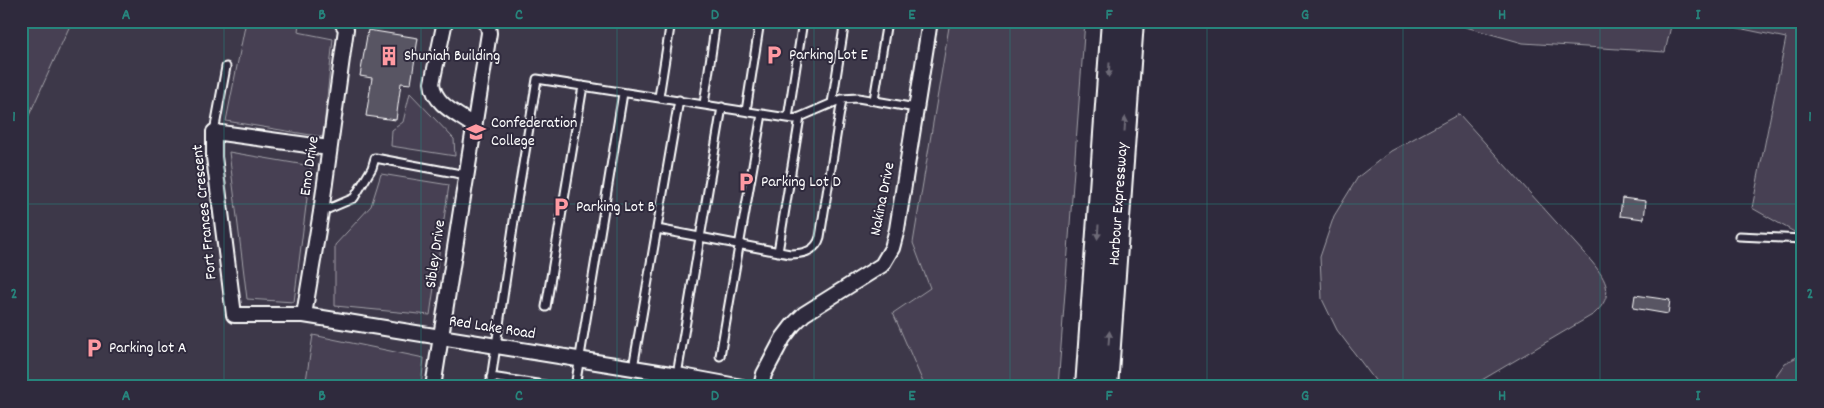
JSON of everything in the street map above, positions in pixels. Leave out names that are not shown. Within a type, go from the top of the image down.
[{"type":"main road","name":"Harbour Expressway","points":[[1087,387],[1113,21]]},
{"type":"main road","name":"Harbour Expressway","points":[[1106,387],[1132,21]]},
{"type":"street","name":"Emo Drive","points":[[304,315],[321,212],[346,29],[341,21]]},
{"type":"street","points":[[445,21],[432,83],[433,93],[440,101],[474,126]]},
{"type":"street","name":"Sibley Drive","points":[[433,387],[489,33],[488,25],[483,21]]},
{"type":"street","name":"Nakina Drive","points":[[760,387],[764,374],[783,338],[793,325],[804,314],[882,265],[892,248],[898,229],[930,21]]},
{"type":"street","name":"Fort Frances Crescent","points":[[234,315],[214,157],[214,132],[330,148]]},
{"type":"street","name":"Red Lake Road","points":[[234,315],[304,315],[742,387]]},
{"type":"lane","points":[[659,98],[671,21]]},
{"type":"lane","points":[[704,104],[716,21]]},
{"type":"lane","points":[[746,111],[760,21]]},
{"type":"lane","points":[[788,118],[803,21]]},
{"type":"lane","points":[[832,104],[845,21]]},
{"type":"lane","points":[[874,100],[887,21]]},
{"type":"lane","points":[[214,132],[226,67]]},
{"type":"lane","points":[[490,387],[537,79],[788,118],[800,118],[842,99],[858,98],[916,108]]},
{"type":"lane","points":[[546,307],[583,86]]},
{"type":"lane","points":[[575,387],[623,93]]},
{"type":"lane","points":[[657,229],[790,254],[802,254],[812,249],[818,242],[842,99]]},
{"type":"lane","points":[[633,368],[679,100]]},
{"type":"lane","points":[[676,375],[722,107]]},
{"type":"lane","points":[[720,356],[762,114]]},
{"type":"lane","points":[[778,252],[800,118]]},
{"type":"lane","points":[[321,212],[354,198],[372,168],[375,158],[466,175]]},
{"type":"lane","points":[[1739,236],[1803,239]]},
{"type":"lane","points":[[491,377],[557,387]]},
{"type":"shaded area","name":"Confederation College","points":[[21,21],[950,21],[913,243],[930,288],[894,313],[925,387],[421,387],[424,358],[313,336],[305,387],[21,387]]},
{"type":"shaded area","points":[[21,21],[72,21],[21,133]]},
{"type":"shaded area","points":[[246,21],[299,21],[298,32],[333,39],[323,137],[226,121]]},
{"type":"shaded area","points":[[950,21],[1085,21],[1058,387],[925,387],[893,313],[930,288],[913,243]]},
{"type":"shaded area","points":[[1444,21],[1680,21],[1671,26],[1665,52],[1523,43]]},
{"type":"shaded area","points":[[1705,21],[1803,21],[1803,237],[1752,208],[1786,38]]},
{"type":"shaded area","points":[[410,93],[454,139],[455,156],[391,146],[392,130],[403,122]]},
{"type":"shaded area","points":[[1459,114],[1592,262],[1605,282],[1607,294],[1605,301],[1594,314],[1470,387],[1380,387],[1337,330],[1322,299],[1320,257],[1334,216],[1358,177],[1391,151]]},
{"type":"shaded area","points":[[229,152],[311,166],[294,302],[247,299]]},
{"type":"shaded area","points":[[381,174],[449,185],[430,315],[335,306],[335,245],[371,206]]},
{"type":"shaded area","points":[[313,335],[424,358],[421,387],[305,387]]},
{"type":"shaded area","points":[[1803,354],[1803,387],[1768,387],[1785,363]]},
{"type":"building","name":"Shuniah Building","points":[[368,30],[418,38],[411,84],[401,83],[396,120],[366,116],[372,78],[360,76]]},
{"type":"building","points":[[1622,198],[1646,201],[1644,219],[1620,216]]},
{"type":"building","points":[[1635,295],[1670,300],[1668,314],[1633,308]]},
{"type":"place","name":"Parking Lot E","points":[[774,55]]},
{"type":"place","name":"Shuniah Building","points":[[389,56]]},
{"type":"place","name":"Confederation College","points":[[476,132]]},
{"type":"place","name":"Parking Lot D","points":[[746,182]]},
{"type":"place","name":"Parking Lot B","points":[[561,207]]},
{"type":"place","name":"Parking lot A","points":[[94,348]]}]
